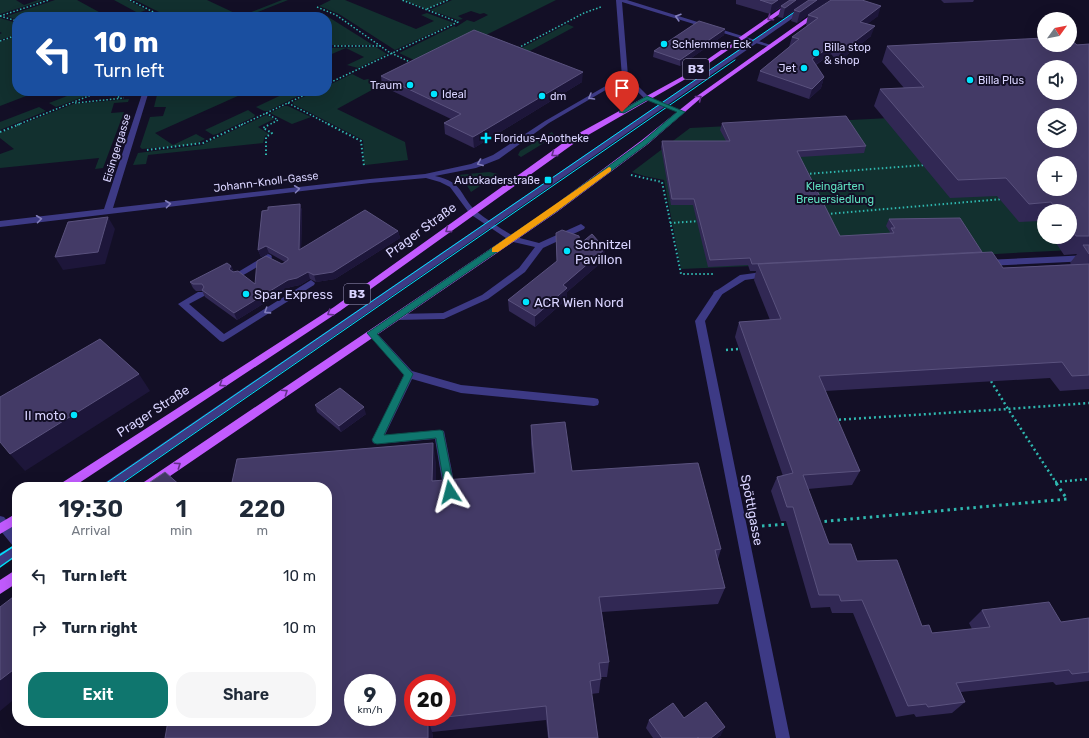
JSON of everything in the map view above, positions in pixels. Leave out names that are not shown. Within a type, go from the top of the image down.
[{"type":"main road","name":"Prager Straße","points":[[72,482],[337,308],[573,140],[687,76],[797,0]]},
{"type":"main road","name":"B3","points":[[153,482],[554,210],[629,155],[699,97],[836,0]]},
{"type":"main road","points":[[1,525],[12,520]]},
{"type":"main road","points":[[0,588],[12,579]]},
{"type":"street","points":[[682,112],[647,98],[625,77],[620,0],[771,46]]},
{"type":"street","points":[[114,482],[816,0]]},
{"type":"street","points":[[426,176],[473,166],[496,157],[547,122],[625,77]]},
{"type":"street","name":"Eisingergasse","points":[[108,211],[144,96]]},
{"type":"street","name":"Johann-Knoll-Gasse","points":[[0,224],[366,181],[426,176],[443,180],[453,185],[473,212],[512,239]]},
{"type":"street","points":[[396,317],[444,316],[485,297],[522,270],[540,246],[581,228]]},
{"type":"street","points":[[512,239],[540,246]]},
{"type":"street","points":[[236,274],[268,257],[274,260]]},
{"type":"street","points":[[974,264],[1089,258]]},
{"type":"street","points":[[718,293],[743,277],[778,274]]},
{"type":"street","points":[[201,294],[184,304],[223,339],[311,283]]},
{"type":"street","name":"Spöttlgasse","points":[[718,293],[700,321],[783,738]]},
{"type":"street","points":[[372,333],[409,374],[461,389],[594,402]]},
{"type":"street","points":[[409,374],[377,440],[440,434],[450,492]]},
{"type":"street","points":[[1,525],[12,537]]},
{"type":"street","points":[[0,560],[12,552]]},
{"type":"path","points":[[12,12],[50,0]]},
{"type":"path","points":[[130,0],[153,12]]},
{"type":"path","points":[[332,82],[458,22],[402,0]]},
{"type":"path","points":[[427,10],[448,0]]},
{"type":"path","points":[[313,5],[329,12]]},
{"type":"path","points":[[515,50],[584,13],[604,5]]},
{"type":"path","points":[[0,16],[12,12]]},
{"type":"path","points":[[332,13],[393,53],[413,63]]},
{"type":"path","points":[[0,16],[12,20]]},
{"type":"path","points":[[0,41],[12,37]]},
{"type":"path","points":[[332,46],[382,46]]},
{"type":"path","points":[[0,132],[88,96]]},
{"type":"path","points":[[71,103],[132,96]]},
{"type":"path","points":[[127,152],[203,143],[303,96]]},
{"type":"path","points":[[288,103],[361,141],[366,181]]},
{"type":"path","points":[[266,113],[278,120],[263,128],[272,133],[266,137],[266,155]]},
{"type":"path","points":[[804,174],[929,165]]},
{"type":"path","points":[[627,174],[662,182],[670,182]]},
{"type":"path","points":[[662,182],[681,274],[725,273],[718,293]]},
{"type":"path","points":[[820,214],[1005,199]]},
{"type":"path","points":[[670,223],[702,221]]},
{"type":"path","points":[[719,351],[739,350]]},
{"type":"path","points":[[813,522],[1067,499],[991,381]]},
{"type":"path","points":[[830,420],[1089,403]]},
{"type":"path","points":[[1055,482],[1089,479]]},
{"type":"path","points":[[760,526],[790,524]]},
{"type":"green space","points":[[0,0],[16,0],[24,5],[38,0],[45,0],[0,14]]},
{"type":"green space","points":[[55,0],[77,0],[99,12],[19,12]]},
{"type":"green space","points":[[114,0],[128,0],[146,10],[136,12]]},
{"type":"green space","points":[[135,0],[207,0],[232,12],[159,12]]},
{"type":"green space","points":[[282,0],[288,0],[258,12],[251,12]]},
{"type":"green space","points":[[331,0],[345,0],[416,29],[434,21],[421,15],[427,13],[454,23],[395,50],[339,14],[319,6]]},
{"type":"green space","points":[[404,0],[446,0],[427,9]]},
{"type":"green space","points":[[452,0],[556,0],[436,60],[416,61],[399,53],[454,26],[456,27],[467,20],[474,22],[488,15],[471,11],[458,16],[463,19],[458,20],[430,10]]},
{"type":"green space","points":[[0,18],[12,22],[12,36],[0,40],[0,34],[2,33],[0,32]]},
{"type":"green space","points":[[332,19],[373,45],[332,45]]},
{"type":"green space","points":[[567,24],[574,27],[476,80],[459,81]]},
{"type":"green space","points":[[12,38],[12,96],[26,96],[0,106],[0,42]]},
{"type":"green space","points":[[376,47],[387,54],[358,68],[347,65],[364,57],[346,48],[332,54],[332,48]]},
{"type":"green space","points":[[352,74],[364,80],[368,79],[381,85],[337,109],[405,142],[408,160],[366,165],[364,163],[363,140],[293,104],[293,102],[306,96],[332,96],[332,84]]},
{"type":"green space","points":[[67,96],[85,96],[56,107],[49,103]]},
{"type":"green space","points":[[157,96],[238,96],[155,133],[173,145],[196,134],[205,139],[195,144],[142,149],[140,147],[150,117],[163,116],[166,107],[154,107]]},
{"type":"green space","points":[[279,96],[298,96],[268,111],[264,111],[256,107]]},
{"type":"green space","points":[[129,99],[128,102],[114,103],[111,113],[124,112],[103,168],[95,169],[99,158],[0,168],[0,154],[14,149],[0,138],[0,133],[73,104]]},
{"type":"green space","points":[[284,106],[288,106],[311,117],[292,124],[270,113]]},
{"type":"green space","points":[[39,107],[46,111],[0,130],[0,122]]},
{"type":"green space","name":"Kleingärten Breuersiedlung","points":[[1089,108],[1089,249],[681,269],[664,180],[632,172],[690,128],[1037,111],[1037,148],[1077,148],[1077,109]]},
{"type":"green space","points":[[248,110],[255,115],[254,117],[217,134],[213,135],[205,130]]},
{"type":"green space","points":[[266,115],[274,119],[258,127],[269,134],[265,136],[263,143],[148,155],[146,164],[133,165],[138,153],[202,145]]},
{"type":"green space","points":[[552,132],[554,135],[552,138],[521,157],[518,155],[520,151]]},
{"type":"green space","points":[[489,172],[498,174],[471,192],[466,184],[455,177],[458,175]]},
{"type":"building","points":[[760,0],[778,0],[772,4]]},
{"type":"building","points":[[790,0],[796,0],[785,8],[781,6]]},
{"type":"building","points":[[809,0],[817,0],[800,12],[794,10]]},
{"type":"building","points":[[831,0],[862,0],[881,6],[860,22],[875,26],[841,52],[834,44],[812,59],[824,77],[812,89],[760,71],[799,39],[792,37],[818,18],[808,15]]},
{"type":"building","points":[[699,21],[725,29],[680,60],[654,51]]},
{"type":"building","points":[[474,30],[583,72],[473,137],[444,123],[461,114],[381,76]]},
{"type":"building","points":[[1037,38],[1037,52],[1077,52],[1077,45],[1089,44],[1089,236],[1077,236],[1077,204],[1052,204],[1051,202],[1029,204],[1006,178],[958,180],[880,89],[924,87],[887,46]]},
{"type":"building","points":[[846,116],[866,146],[797,151],[840,236],[894,233],[891,228],[895,228],[889,219],[960,218],[982,252],[752,264],[750,258],[710,260],[694,199],[672,199],[662,141],[730,141],[722,123]]},
{"type":"building","points":[[300,204],[299,250],[365,210],[398,231],[333,272],[314,275],[308,272],[297,278],[288,280],[234,313],[202,290],[204,287],[202,284],[193,284],[190,282],[227,263],[231,266],[229,269],[233,272],[238,271],[255,284],[257,261],[266,256],[282,264],[288,260],[288,258],[266,246],[258,250],[262,211],[268,210],[268,207]]},
{"type":"building","points":[[108,217],[98,252],[55,257],[68,222]]},
{"type":"building","points":[[562,230],[579,236],[580,244],[592,234],[605,249],[563,285],[567,288],[535,316],[508,300],[557,261],[556,233]]},
{"type":"building","points":[[1083,245],[1089,245],[1089,254]]},
{"type":"building","points":[[992,252],[1003,268],[1089,264],[1089,375],[1072,376],[1062,362],[819,376],[860,471],[803,475],[829,544],[851,544],[857,561],[897,560],[922,626],[929,625],[932,633],[990,627],[982,610],[1049,602],[1061,622],[1089,618],[1089,672],[1072,674],[1069,670],[956,683],[965,702],[928,707],[926,704],[908,706],[862,600],[841,601],[839,595],[819,595],[793,507],[787,507],[777,477],[793,473],[739,322],[781,319],[758,264]]},
{"type":"building","points":[[100,339],[139,374],[10,454],[0,442],[0,397]]},
{"type":"building","points":[[340,388],[364,407],[339,426],[315,405]]},
{"type":"building","points":[[565,422],[572,471],[698,463],[721,549],[715,550],[725,588],[599,597],[609,662],[599,663],[601,679],[590,681],[598,738],[549,738],[546,706],[456,716],[456,674],[404,674],[404,726],[428,726],[428,738],[165,738],[167,726],[332,726],[332,482],[232,482],[237,459],[433,443],[432,481],[535,473],[531,425]]},
{"type":"building","points":[[165,472],[176,482],[150,482]]},
{"type":"building","points":[[12,598],[12,671],[0,680],[0,607]]},
{"type":"building","points":[[706,702],[725,727],[711,738],[662,738],[649,720],[673,703],[684,718]]},
{"type":"tram line","points":[[108,482],[812,0]]},
{"type":"tram line","points":[[124,482],[735,60]]},
{"type":"tram line","points":[[0,555],[12,547]]},
{"type":"tram line","points":[[0,567],[12,559]]},
{"type":"slow traffic","points":[[495,250],[554,210],[609,169]]},
{"type":"place","name":"Schlemmer Eck","points":[[664,44]]},
{"type":"place","name":"Billa stop & shop","points":[[816,53]]},
{"type":"place","name":"Jet","points":[[804,68]]},
{"type":"place","name":"Billa Plus","points":[[970,80]]},
{"type":"place","name":"Traum","points":[[410,85]]},
{"type":"place","name":"Ideal","points":[[434,94]]},
{"type":"place","name":"dm","points":[[542,96]]},
{"type":"place","name":"Floridus-Apotheke","points":[[486,138]]},
{"type":"place","name":"Autokaderstraße","points":[[548,180]]},
{"type":"place","name":"Schnitzel Pavillon","points":[[567,251]]},
{"type":"place","name":"Spar Express","points":[[246,294]]},
{"type":"place","name":"ACR Wien Nord","points":[[526,302]]},
{"type":"place","name":"Il moto","points":[[74,415]]},
{"type":"route","points":[[450,492],[440,434],[377,440],[409,374],[372,333],[554,210],[645,142],[682,112],[647,98],[622,112]]}]
